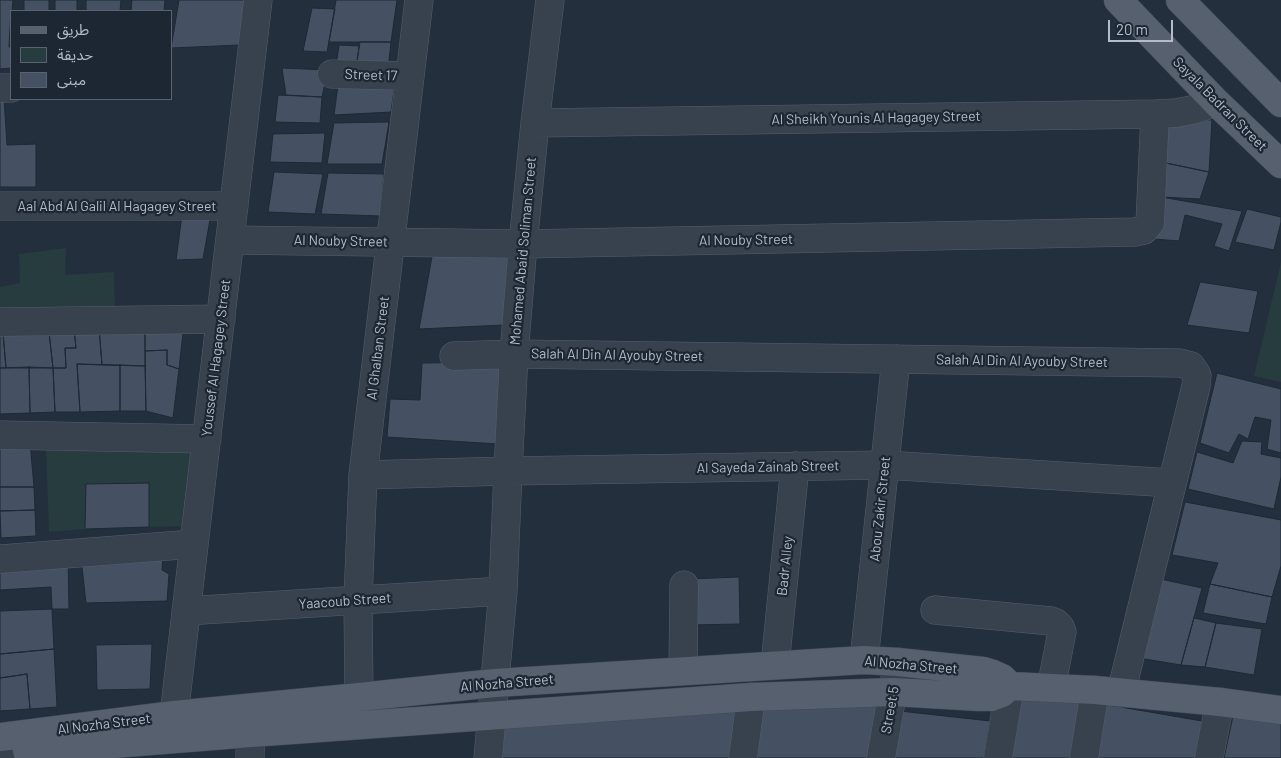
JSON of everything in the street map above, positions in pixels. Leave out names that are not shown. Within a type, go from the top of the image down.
[{"type":"main road","name":"Sayala Badran Street","points":[[1118,0],[1216,102],[1281,164]]},
{"type":"main road","points":[[1180,0],[1281,103]]},
{"type":"main road","name":"Al Nozha Street","points":[[7,748],[174,715],[251,733],[359,697],[494,683],[864,660],[983,671],[1002,678],[1010,686],[1108,692],[1220,702],[1281,710]]},
{"type":"main road","name":"Al Nozha Street","points":[[7,748],[251,733],[751,697],[892,692],[979,698],[991,697],[1002,693],[1010,686]]},
{"type":"street","name":"Youssef Al Hagagey Street","points":[[174,715],[258,0]]},
{"type":"street","name":"Al Ghalban Street","points":[[359,697],[358,600],[363,475],[418,0]]},
{"type":"street","name":"Mohamed Abaid Soliman Street","points":[[488,758],[503,591],[514,354],[535,123],[550,0]]},
{"type":"street","name":"Street 17","points":[[332,74],[410,76]]},
{"type":"street","name":"Al Sheikh Younis Al Hagagey Street","points":[[535,123],[1155,114],[1176,113],[1216,102]]},
{"type":"street","name":"Al Nouby Street","points":[[230,240],[523,244],[1135,232],[1144,230],[1150,223],[1155,114]]},
{"type":"street","name":"Aal Abd Al Galil Al Hagagey Street","points":[[0,206],[234,206]]},
{"type":"street","points":[[0,322],[221,319]]},
{"type":"street","name":"Salah Al Din Al Ayouby Street","points":[[454,356],[514,354],[896,359],[1180,363],[1191,366],[1197,375],[1196,386],[1172,483],[1108,692],[1084,758]]},
{"type":"street","name":"Abou Zakir Street","points":[[864,660],[896,359]]},
{"type":"street","points":[[0,435],[207,438]]},
{"type":"street","name":"Al Sayeda Zainab Street","points":[[363,475],[885,465],[1172,483]]},
{"type":"street","name":"Badr Alley","points":[[775,665],[795,466]]},
{"type":"street","points":[[0,559],[194,544]]},
{"type":"street","points":[[683,671],[684,585]]},
{"type":"street","name":"Yaacoub Street","points":[[186,611],[503,591]]},
{"type":"street","points":[[935,610],[1056,623],[1062,632],[1051,688]]},
{"type":"street","name":"Street 5","points":[[881,758],[898,662]]},
{"type":"street","points":[[998,758],[1010,686]]},
{"type":"street","points":[[743,758],[751,697]]},
{"type":"street","points":[[1209,758],[1220,702]]},
{"type":"green space","points":[[66,248],[65,275],[114,272],[115,313],[0,311],[0,287],[20,283],[19,254]]},
{"type":"green space","points":[[1281,262],[1281,382],[1254,376]]},
{"type":"green space","points":[[193,442],[189,526],[149,527],[149,483],[86,484],[85,529],[49,532],[46,446]]},
{"type":"building","points":[[0,0],[13,0],[12,10],[10,10],[10,68],[0,69]]},
{"type":"building","points":[[24,0],[49,0],[49,10],[24,10]]},
{"type":"building","points":[[55,0],[77,0],[77,10],[55,10]]},
{"type":"building","points":[[86,0],[121,0],[120,10],[86,10]]},
{"type":"building","points":[[132,0],[165,0],[164,10],[131,10]]},
{"type":"building","points":[[179,0],[245,0],[239,45],[172,48]]},
{"type":"building","points":[[336,0],[397,0],[391,42],[329,42]]},
{"type":"building","points":[[312,8],[335,9],[327,52],[303,51]]},
{"type":"building","points":[[360,42],[391,42],[388,70],[356,68]]},
{"type":"building","points":[[339,45],[359,46],[356,68],[336,66]]},
{"type":"building","points":[[282,68],[328,70],[322,97],[286,95]]},
{"type":"building","points":[[395,83],[391,112],[334,115],[338,85]]},
{"type":"building","points":[[278,95],[322,97],[320,123],[275,122]]},
{"type":"building","points":[[0,98],[4,98],[7,145],[36,144],[36,187],[0,187]]},
{"type":"building","points":[[1163,118],[1212,120],[1209,172],[1161,162]]},
{"type":"building","points":[[389,122],[382,164],[327,164],[334,123]]},
{"type":"building","points":[[325,133],[322,163],[270,162],[273,134]]},
{"type":"building","points":[[1161,162],[1209,172],[1200,199],[1161,197]]},
{"type":"building","points":[[274,172],[323,174],[315,214],[268,212]]},
{"type":"building","points":[[328,173],[384,174],[380,216],[321,214]]},
{"type":"building","points":[[1161,197],[1242,211],[1229,251],[1214,246],[1222,224],[1185,215],[1179,241],[1154,239]]},
{"type":"building","points":[[1247,209],[1281,217],[1274,250],[1235,242]]},
{"type":"building","points":[[211,214],[203,259],[176,260],[182,215]]},
{"type":"building","points":[[509,249],[503,325],[419,329],[433,251]]},
{"type":"building","points":[[1200,282],[1258,291],[1249,333],[1187,325]]},
{"type":"building","points":[[145,326],[183,333],[179,369],[167,365],[167,350],[145,351]]},
{"type":"building","points":[[145,326],[145,366],[102,365],[99,328]]},
{"type":"building","points":[[99,328],[102,365],[77,364],[80,412],[55,412],[53,368],[66,368],[65,348],[76,348],[74,329]]},
{"type":"building","points":[[74,329],[76,348],[65,348],[66,368],[53,368],[49,332]]},
{"type":"building","points":[[49,332],[53,368],[6,368],[3,333]]},
{"type":"building","points":[[3,333],[6,368],[0,368],[0,334]]},
{"type":"building","points":[[167,350],[167,365],[179,369],[173,418],[146,411],[145,351]]},
{"type":"building","points":[[507,362],[498,444],[387,437],[390,399],[420,400],[422,363]]},
{"type":"building","points":[[77,364],[120,365],[120,411],[80,412]]},
{"type":"building","points":[[120,365],[145,366],[146,411],[120,411]]},
{"type":"building","points":[[29,367],[53,368],[55,412],[30,413]]},
{"type":"building","points":[[29,367],[30,413],[0,414],[0,368]]},
{"type":"building","points":[[1217,373],[1281,389],[1281,453],[1267,449],[1271,420],[1255,417],[1248,439],[1239,434],[1229,453],[1200,443]]},
{"type":"building","points":[[1242,441],[1262,442],[1261,454],[1281,458],[1281,477],[1274,509],[1188,489],[1197,452],[1233,463]]},
{"type":"building","points":[[0,442],[30,442],[34,487],[0,487]]},
{"type":"building","points":[[149,483],[149,527],[85,529],[86,484]]},
{"type":"building","points":[[0,487],[34,487],[35,510],[0,511]]},
{"type":"building","points":[[1185,502],[1281,520],[1281,566],[1272,597],[1210,584],[1218,563],[1172,555]]},
{"type":"building","points":[[35,510],[36,536],[1,538],[0,511]]},
{"type":"building","points":[[163,555],[162,570],[169,574],[167,601],[86,603],[81,558]]},
{"type":"building","points":[[68,557],[69,609],[52,609],[51,587],[0,590],[0,564]]},
{"type":"building","points":[[739,577],[740,624],[690,625],[689,579]]},
{"type":"building","points":[[1160,579],[1202,588],[1181,665],[1139,658]]},
{"type":"building","points":[[1210,584],[1272,597],[1266,624],[1203,613]]},
{"type":"building","points":[[52,609],[54,649],[0,654],[0,611]]},
{"type":"building","points":[[1194,618],[1216,623],[1205,667],[1181,665]]},
{"type":"building","points":[[1216,623],[1262,629],[1254,675],[1205,667]]},
{"type":"building","points":[[152,644],[150,689],[97,690],[96,645]]},
{"type":"building","points":[[54,649],[57,707],[30,709],[27,674],[0,678],[0,654]]},
{"type":"building","points":[[27,674],[30,709],[0,711],[0,678]]},
{"type":"building","points":[[1017,698],[1081,701],[1071,758],[1007,758]]},
{"type":"building","points":[[1103,704],[1202,721],[1196,758],[1094,758]]},
{"type":"building","points":[[740,705],[732,758],[495,758],[497,721]]},
{"type":"building","points":[[759,705],[879,706],[870,758],[752,758]]},
{"type":"building","points":[[900,711],[990,721],[984,758],[892,758]]},
{"type":"building","points":[[1233,716],[1281,723],[1281,758],[1224,758]]}]
